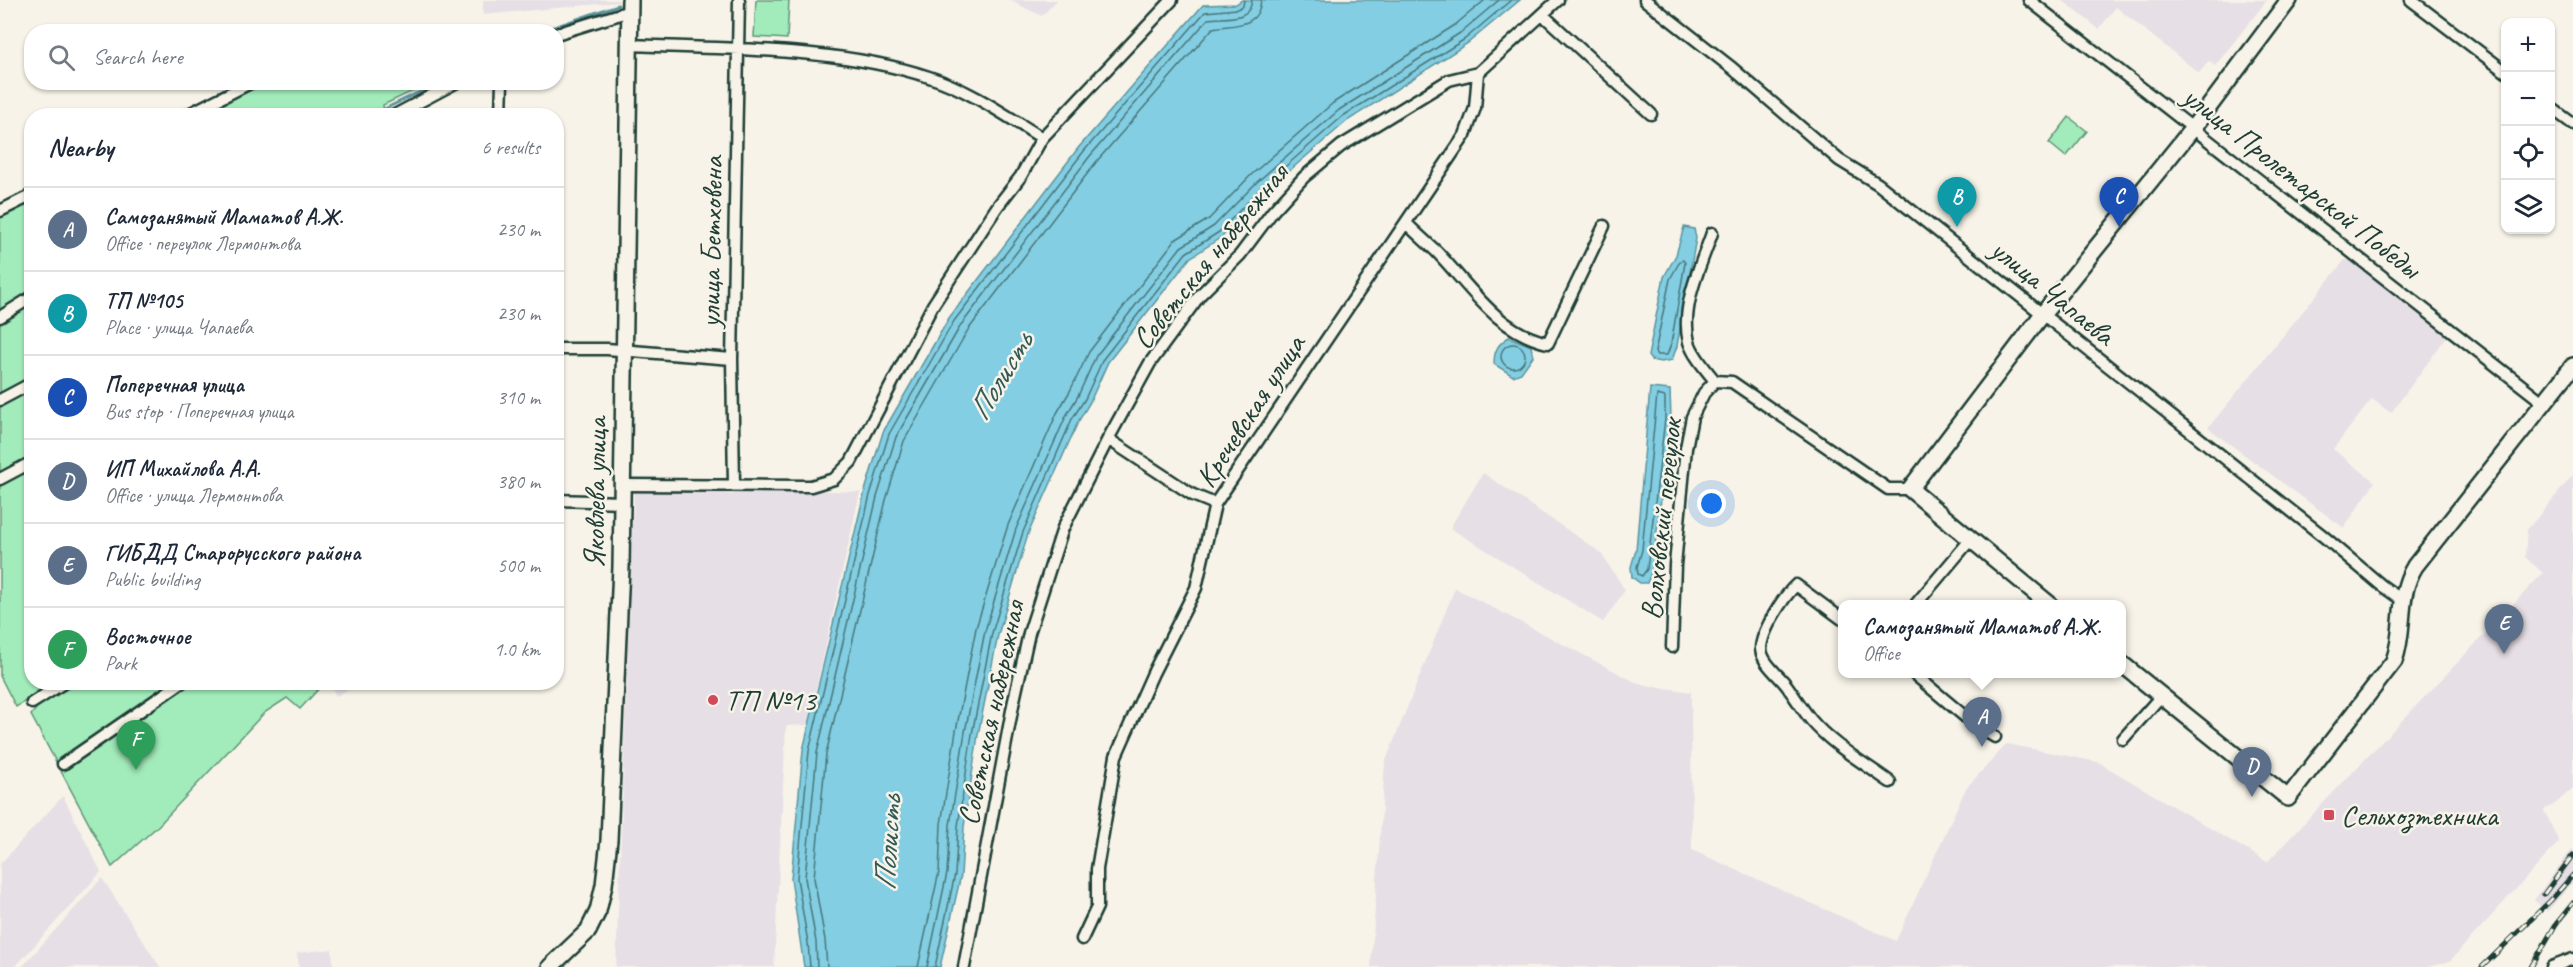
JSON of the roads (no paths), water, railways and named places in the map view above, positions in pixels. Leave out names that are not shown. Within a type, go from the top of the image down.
[{"type":"street","name":"улица Бетховена","points":[[734,485],[732,359],[739,0]]},
{"type":"street","points":[[623,485],[811,486],[834,479],[851,462],[933,304],[997,207],[1021,176],[1042,138],[1172,0]]},
{"type":"street","name":"Советская набережная","points":[[964,967],[1013,705],[1029,633],[1063,528],[1150,363],[1194,304],[1240,255],[1273,211],[1304,177],[1341,146],[1449,80],[1478,73],[1558,0]]},
{"type":"street","name":"улица Чапаева","points":[[1645,0],[1732,68],[1839,160],[1878,184],[2402,600]]},
{"type":"street","name":"улица Пролетарской Победы","points":[[2029,0],[2544,403]]},
{"type":"street","points":[[1910,489],[2042,315],[2193,128],[2289,0]]},
{"type":"street","points":[[2411,0],[2501,69]]},
{"type":"street","points":[[564,31],[630,5]]},
{"type":"street","name":"Яковлева улица","points":[[550,967],[588,931],[598,911],[604,885],[609,840],[623,485],[623,351],[630,5]]},
{"type":"street","points":[[1543,15],[1651,114]]},
{"type":"street","points":[[629,45],[842,57],[890,66],[930,77],[974,96],[1042,138]]},
{"type":"street","name":"Кречевская улица","points":[[1082,939],[1096,907],[1097,869],[1116,756],[1153,673],[1196,588],[1215,504],[1465,135],[1475,108],[1478,73]]},
{"type":"street","points":[[201,108],[236,90]]},
{"type":"street","points":[[405,108],[434,90]]},
{"type":"street","points":[[501,108],[502,90]]},
{"type":"street","points":[[2555,111],[2573,124]]},
{"type":"street","points":[[0,211],[24,199]]},
{"type":"street","points":[[1406,223],[1436,251],[1502,322],[1528,339],[1548,343],[1604,226]]},
{"type":"street","points":[[1712,233],[1692,293],[1687,327],[1689,344],[1714,381],[1732,382],[1888,489],[1910,489],[2044,600]]},
{"type":"street","points":[[0,317],[24,302]]},
{"type":"street","points":[[564,349],[732,359]]},
{"type":"street","points":[[2126,668],[2288,798],[2394,661],[2401,642],[2402,600],[2406,580],[2415,566],[2573,366]]},
{"type":"street","name":"Волховский переулок","points":[[1672,647],[1675,565],[1686,448],[1692,417],[1704,393],[1714,381]]},
{"type":"street","points":[[0,400],[24,387]]},
{"type":"street","points":[[1108,439],[1193,495],[1215,504]]},
{"type":"street","points":[[0,479],[24,466]]},
{"type":"street","points":[[564,500],[622,502]]},
{"type":"street","points":[[1919,600],[1971,539]]},
{"type":"street","points":[[1838,616],[1796,585],[1786,594],[1763,638],[1761,651],[1811,720],[1830,738],[1890,782]]},
{"type":"street","points":[[1919,678],[1975,725],[1995,737]]},
{"type":"street","points":[[32,703],[52,690]]},
{"type":"street","points":[[63,764],[170,690]]},
{"type":"street","points":[[2123,739],[2161,696]]},
{"type":"street","points":[[2552,967],[2573,959]]},
{"type":"water","name":"Полисть","points":[[1242,0],[1520,0],[1468,43],[1347,121],[1266,191],[1223,236],[1190,258],[1108,362],[1078,422],[1028,534],[998,635],[978,735],[964,827],[961,875],[940,967],[804,967],[791,879],[803,750],[864,494],[883,432],[949,318],[1079,147],[1203,5],[1236,4]]},
{"type":"water","points":[[1684,227],[1694,229],[1696,238],[1677,346],[1672,360],[1661,362],[1651,360],[1648,356],[1664,277],[1676,255]]},
{"type":"water","points":[[1509,337],[1531,346],[1533,356],[1521,373],[1513,376],[1494,364],[1497,348]]},
{"type":"water","points":[[1650,388],[1670,390],[1671,419],[1652,571],[1647,583],[1640,583],[1632,577],[1631,567],[1636,550]]},
{"type":"waterway","points":[[563,24],[618,5]]},
{"type":"waterway","points":[[386,108],[424,90]]},
{"type":"railway","points":[[2544,894],[2573,855]]},
{"type":"railway","points":[[2482,967],[2551,900],[2573,875]]},
{"type":"railway","points":[[2531,967],[2556,924],[2573,903]]},
{"type":"place","name":"ТП №105","points":[[1957,227]]},
{"type":"place","name":"Поперечная улица","points":[[2119,227]]},
{"type":"place","name":"ГИБДД Старорусского района","points":[[2504,654]]},
{"type":"place","name":"ТП №13","points":[[713,700]]},
{"type":"place","name":"Самозанятый Маматов А.Ж.","points":[[1982,747]]},
{"type":"place","name":"Восточное","points":[[136,770]]},
{"type":"place","name":"ИП Михайлова А.А.","points":[[2252,797]]},
{"type":"place","name":"Сельхозтехника","points":[[2329,815]]}]
